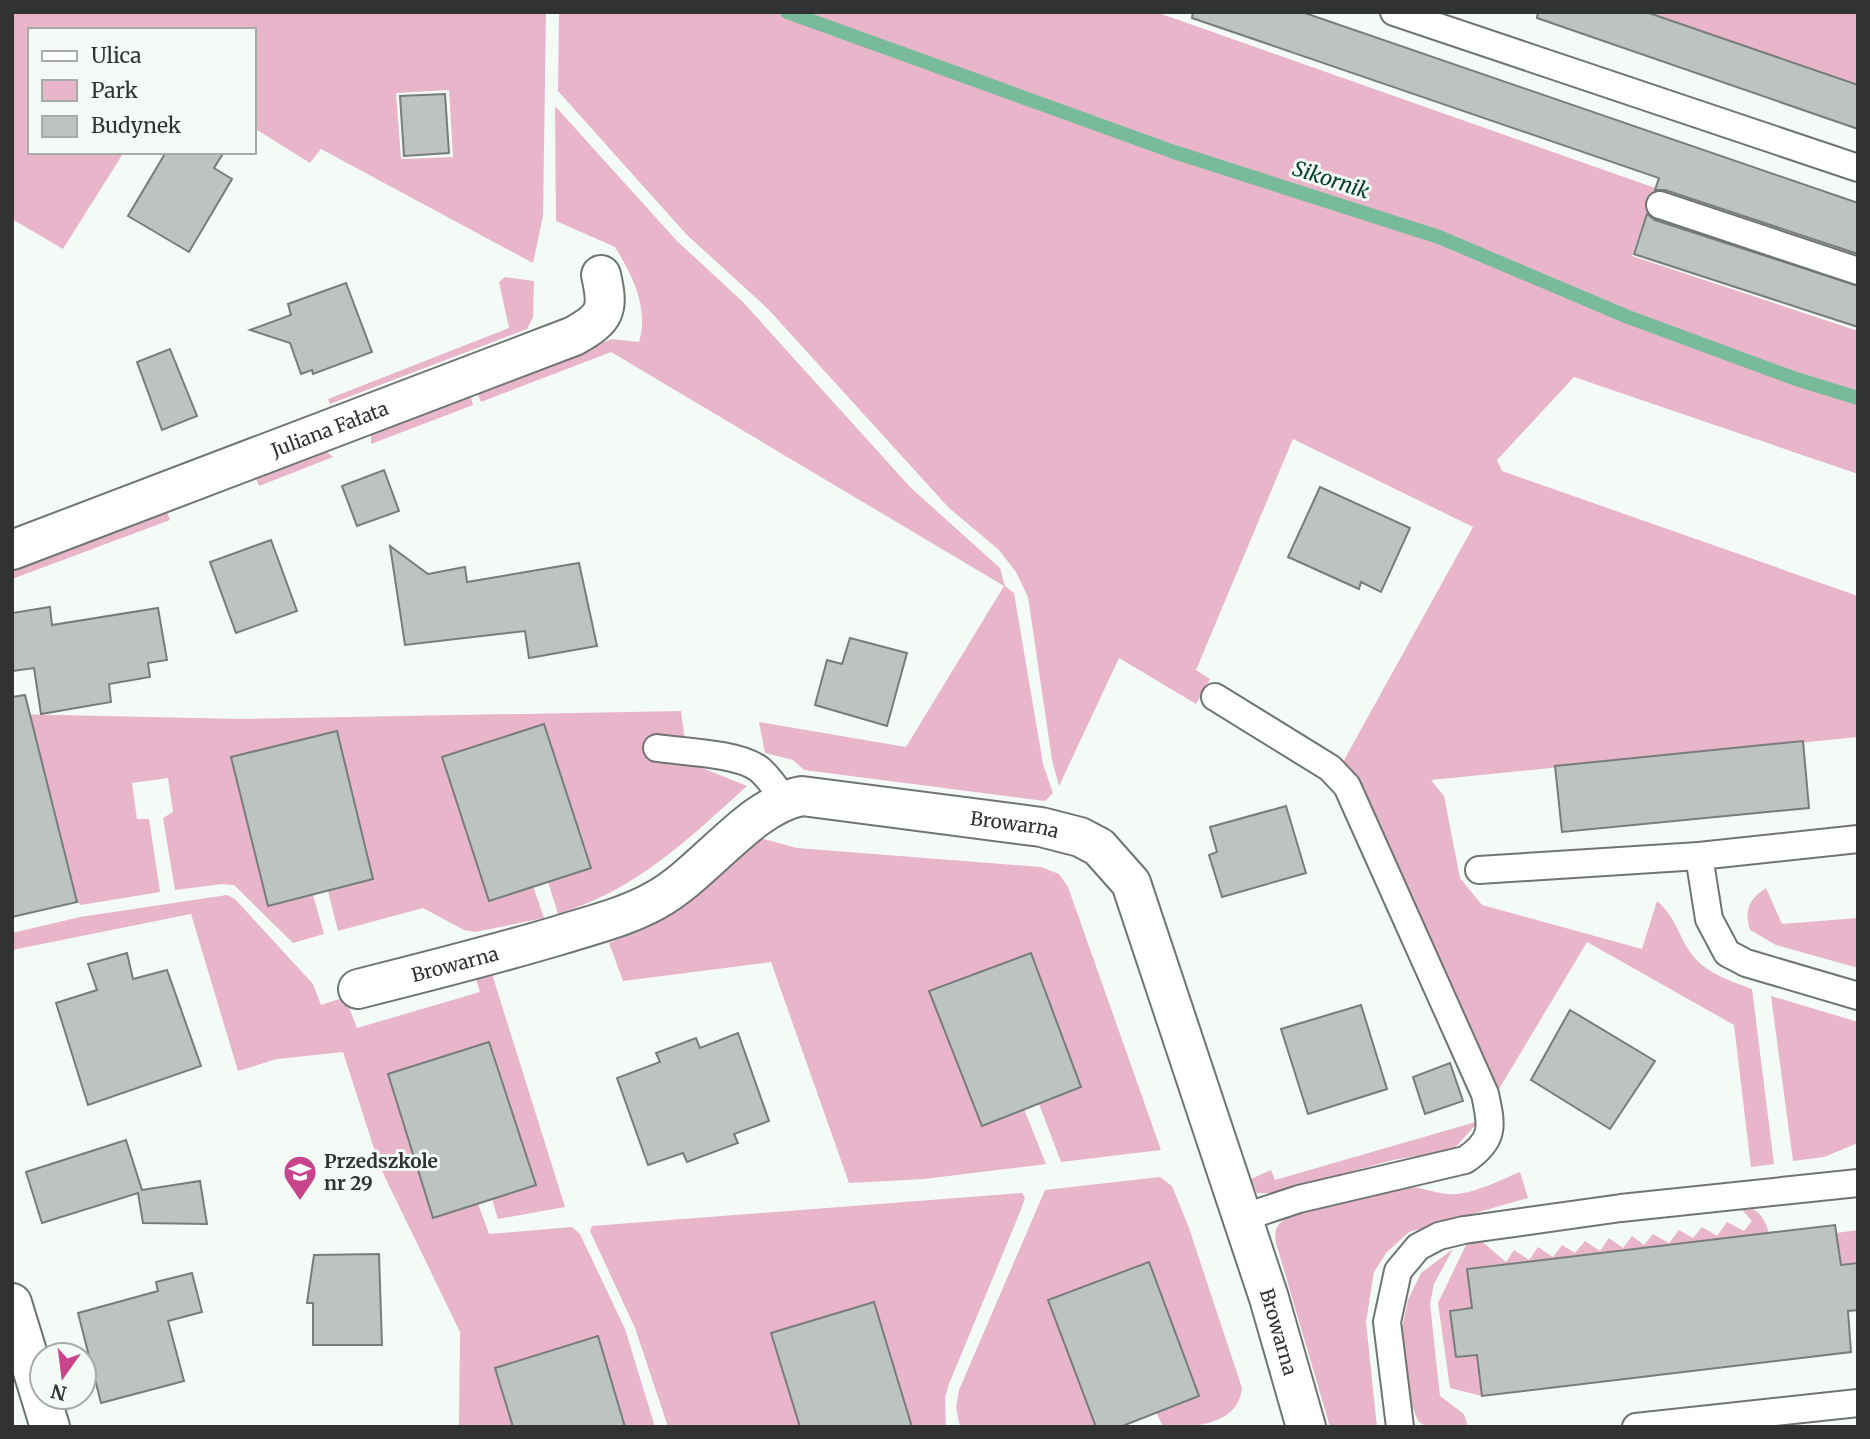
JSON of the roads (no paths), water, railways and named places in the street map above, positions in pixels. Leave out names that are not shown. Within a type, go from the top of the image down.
[{"type":"street","name":"Juliana Fałata","points":[[12,550],[574,335],[592,325],[603,314],[607,300],[601,275]]},
{"type":"street","name":"Browarna","points":[[358,989],[494,955],[610,919],[655,901],[689,878],[767,808],[783,799],[802,796],[1041,827],[1080,837],[1099,847],[1131,883],[1242,1218],[1306,1427]]},
{"type":"street","points":[[12,1303],[50,1427]]},
{"type":"lane","points":[[1394,12],[1858,168]]},
{"type":"lane","points":[[1660,205],[1858,271]]},
{"type":"lane","points":[[1215,697],[1330,768],[1347,786],[1485,1094],[1490,1117],[1489,1135],[1481,1150],[1465,1160],[1299,1199],[1242,1218]]},
{"type":"lane","points":[[657,748],[736,759],[750,764],[759,768],[783,799]]},
{"type":"lane","points":[[1479,870],[1699,856],[1858,839]]},
{"type":"lane","points":[[1699,856],[1709,919],[1727,953],[1746,963],[1858,996]]},
{"type":"lane","points":[[1400,1427],[1387,1322],[1398,1271],[1418,1247],[1439,1236],[1464,1230],[1621,1208],[1858,1183]]},
{"type":"lane","points":[[1636,1427],[1858,1403]]},
{"type":"waterway","name":"Sikornik","points":[[787,12],[1174,152],[1439,237],[1628,317],[1796,379],[1858,398]]},
{"type":"place","name":"Przedszkole nr 29","points":[[300,1202]]}]
